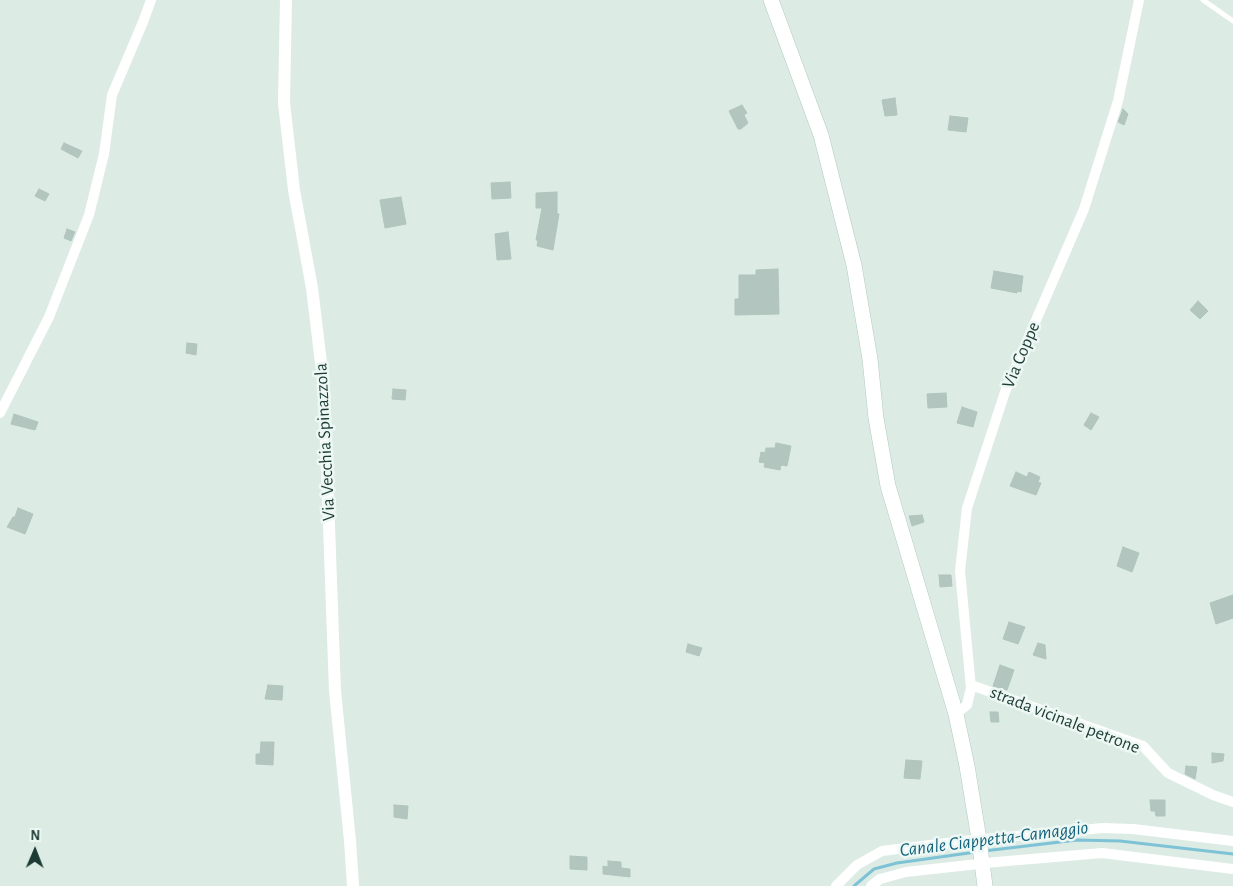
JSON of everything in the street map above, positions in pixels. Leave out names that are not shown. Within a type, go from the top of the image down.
[{"type":"main road","points":[[772,0],[821,135],[852,256],[864,320],[876,418],[888,486],[956,714],[967,766],[985,886]]},
{"type":"street","points":[[0,412],[49,317],[89,215],[104,154],[112,95],[151,0]]},
{"type":"street","name":"Via Vecchia Spinazzola","points":[[286,0],[284,103],[294,190],[312,288],[324,388],[335,691],[350,841],[352,886]]},
{"type":"street","name":"Via Coppe","points":[[956,714],[967,705],[971,685],[960,571],[968,508],[1005,392],[1084,209],[1118,101],[1139,0]]},
{"type":"street","name":"strada vicinale petrone","points":[[971,685],[1142,746],[1168,773],[1213,795],[1233,802]]},
{"type":"street","points":[[871,886],[880,879],[981,852],[1103,828],[1134,829],[1233,841]]},
{"type":"street","points":[[836,886],[857,865],[882,851],[1064,855],[1102,853],[1233,869]]},
{"type":"lane","points":[[1203,0],[1233,21]]},
{"type":"building","points":[[895,98],[897,115],[885,116],[882,100]]},
{"type":"building","points":[[742,105],[747,113],[744,115],[748,123],[741,129],[738,129],[729,111]]},
{"type":"building","points":[[1123,109],[1128,114],[1124,125],[1118,122]]},
{"type":"building","points":[[950,116],[968,118],[966,132],[948,130]]},
{"type":"building","points":[[64,143],[82,151],[78,158],[61,149]]},
{"type":"building","points":[[510,182],[511,198],[492,199],[491,183]]},
{"type":"building","points":[[39,189],[49,194],[45,201],[35,196]]},
{"type":"building","points":[[557,192],[557,214],[559,214],[553,250],[537,246],[538,240],[536,240],[542,208],[536,208],[536,193]]},
{"type":"building","points":[[401,197],[406,224],[385,228],[380,200]]},
{"type":"building","points":[[67,229],[75,232],[71,241],[64,238]]},
{"type":"building","points":[[508,232],[511,259],[497,260],[495,234]]},
{"type":"building","points":[[778,269],[779,314],[735,315],[735,299],[739,299],[739,275],[756,275],[756,270]]},
{"type":"building","points":[[994,271],[1023,276],[1021,292],[1017,291],[1017,293],[991,288]]},
{"type":"building","points":[[1198,301],[1208,311],[1200,319],[1190,310]]},
{"type":"building","points":[[187,343],[197,344],[196,355],[186,353]]},
{"type":"building","points":[[393,389],[406,390],[405,400],[392,399]]},
{"type":"building","points":[[946,393],[947,407],[928,408],[927,394]]},
{"type":"building","points":[[962,407],[977,412],[973,427],[957,423]]},
{"type":"building","points":[[1091,413],[1099,417],[1091,430],[1084,425]]},
{"type":"building","points":[[14,414],[38,422],[35,430],[11,424]]},
{"type":"building","points":[[776,443],[791,446],[787,466],[781,465],[780,470],[764,467],[765,463],[759,462],[761,452],[765,453],[766,448],[775,448]]},
{"type":"building","points":[[1016,472],[1027,477],[1029,472],[1040,477],[1038,482],[1041,483],[1036,495],[1010,486]]},
{"type":"building","points":[[18,508],[33,514],[25,534],[7,527],[13,517],[15,517]]},
{"type":"building","points":[[922,515],[924,522],[912,526],[909,516]]},
{"type":"building","points":[[1123,547],[1139,553],[1132,572],[1117,566]]},
{"type":"building","points":[[939,575],[951,575],[952,586],[940,587]]},
{"type":"building","points":[[1233,595],[1233,618],[1216,624],[1210,603]]},
{"type":"building","points":[[1009,622],[1025,627],[1018,644],[1003,639]]},
{"type":"building","points":[[1038,643],[1045,645],[1046,659],[1033,655]]},
{"type":"building","points":[[688,644],[702,648],[699,656],[686,652]]},
{"type":"building","points":[[1000,665],[1014,670],[1007,690],[993,686]]},
{"type":"building","points":[[268,685],[283,686],[282,700],[265,699]]},
{"type":"building","points":[[990,712],[998,712],[999,722],[991,722]]},
{"type":"building","points":[[261,742],[274,742],[273,765],[256,764],[256,754],[260,754]]},
{"type":"building","points":[[1212,753],[1224,754],[1223,761],[1212,763]]},
{"type":"building","points":[[906,760],[922,761],[920,779],[904,778]]},
{"type":"building","points":[[1186,766],[1197,767],[1195,779],[1185,774]]},
{"type":"building","points":[[1150,800],[1165,800],[1165,816],[1156,816],[1155,811],[1151,811]]},
{"type":"building","points":[[394,805],[408,806],[407,819],[394,817]]},
{"type":"building","points":[[570,856],[587,857],[587,870],[570,869]]},
{"type":"building","points":[[608,861],[621,862],[621,868],[630,869],[630,877],[603,874],[603,866],[608,867]]},
{"type":"waterway","name":"Canale Ciappetta-Camaggio","points":[[984,851],[1077,840],[1120,841],[1233,854]]},
{"type":"waterway","name":"Canale Ciappetta-Camaggio","points":[[854,886],[874,869],[897,863],[976,852]]}]
